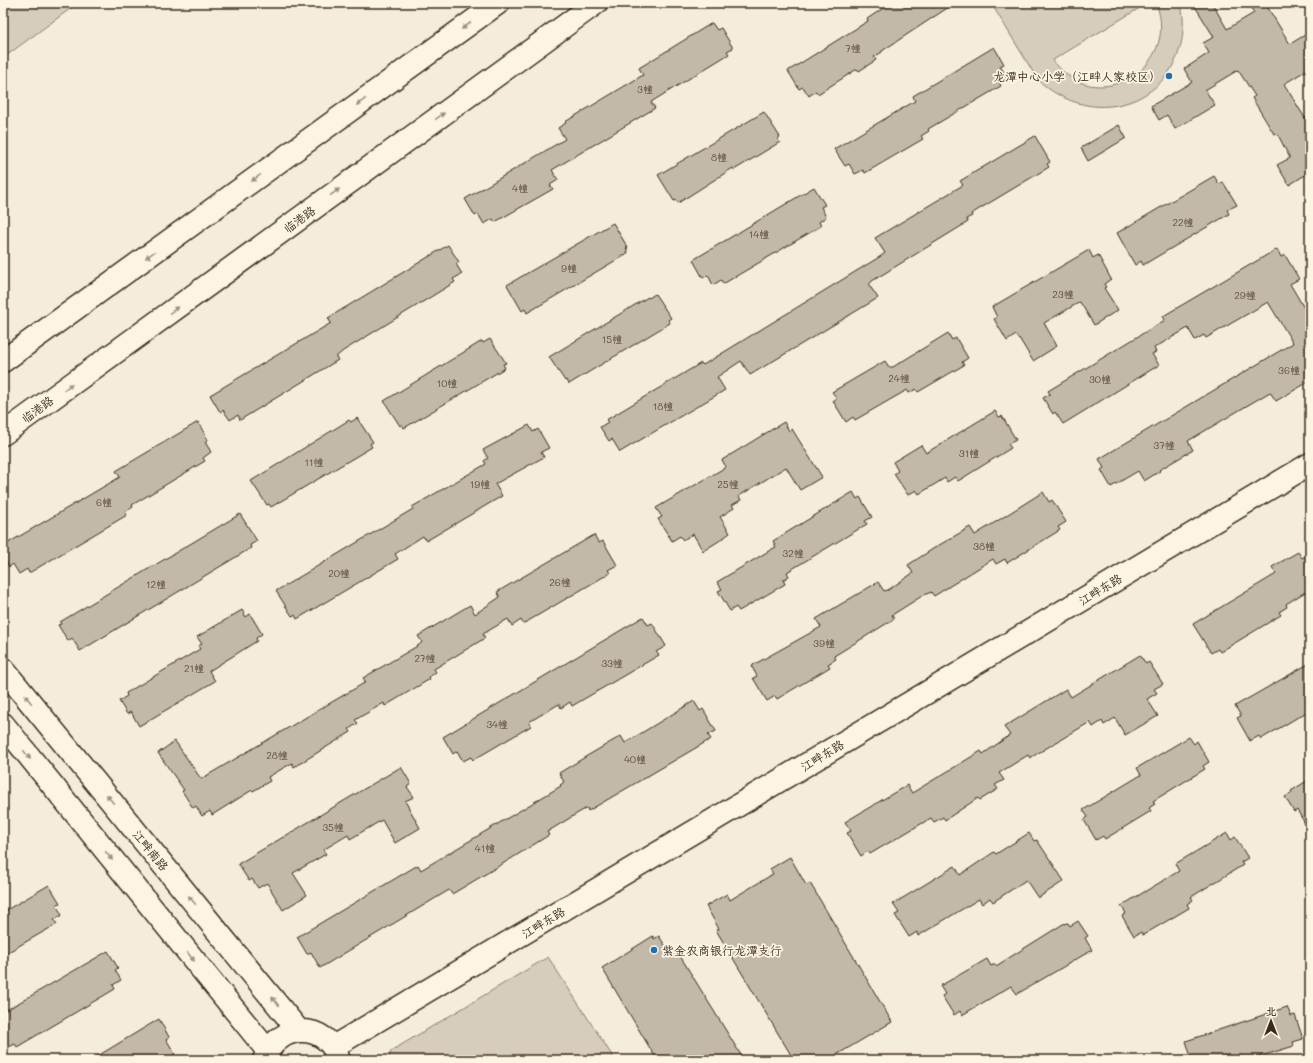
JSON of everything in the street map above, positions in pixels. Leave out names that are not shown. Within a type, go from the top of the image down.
[{"type":"street","points":[[3,361],[498,3]]},
{"type":"street","name":"临港路","points":[[3,434],[596,3]]},
{"type":"street","name":"江畔东路","points":[[336,1054],[1310,464]]},
{"type":"street","name":"江畔南路","points":[[3,668],[299,1031]]},
{"type":"street","points":[[3,724],[265,1055],[275,1041],[286,1034],[299,1031],[312,1032],[324,1038],[336,1054]]},
{"type":"shaded area","points":[[3,3],[78,3],[3,58]]},
{"type":"shaded area","points":[[991,3],[1148,3],[1053,60],[1070,77],[1090,85],[1110,85],[1129,78],[1145,66],[1156,48],[1161,27],[1156,3],[1181,3],[1183,34],[1175,61],[1161,82],[1141,97],[1117,105],[1090,106],[1064,98],[1038,80]]},
{"type":"shaded area","points":[[548,957],[615,1060],[388,1060],[391,1051]]},
{"type":"building","points":[[891,3],[955,3],[882,51],[874,57],[876,60],[859,71],[857,69],[818,94],[816,91],[809,96],[803,87],[799,89],[788,71],[868,21],[867,19]]},
{"type":"building","points":[[1193,3],[1212,3],[1227,29],[1254,13],[1248,3],[1265,3],[1290,44],[1310,32],[1310,68],[1284,84],[1305,118],[1310,115],[1310,172],[1289,185],[1277,165],[1290,158],[1277,133],[1274,134],[1252,98],[1255,96],[1238,70],[1205,90],[1215,105],[1175,129],[1167,115],[1159,120],[1151,106],[1192,82],[1184,69],[1209,53],[1203,43],[1214,37]]},
{"type":"building","points":[[712,23],[717,30],[721,28],[733,48],[727,51],[729,54],[651,102],[655,108],[552,170],[558,180],[550,185],[553,189],[495,222],[493,219],[484,224],[478,214],[475,216],[465,199],[565,139],[558,128],[566,123],[565,122],[643,75],[639,68]]},
{"type":"building","points":[[994,47],[1004,64],[1000,66],[1007,77],[999,82],[1001,86],[928,129],[929,131],[921,136],[923,139],[865,173],[863,170],[855,174],[849,164],[845,166],[834,149],[915,101],[913,96]]},
{"type":"building","points":[[764,112],[780,137],[777,139],[780,142],[734,170],[733,168],[678,203],[676,200],[674,201],[658,175]]},
{"type":"building","points":[[1119,125],[1126,138],[1088,161],[1081,148]]},
{"type":"building","points":[[1035,136],[1050,162],[1047,164],[1049,167],[971,214],[972,216],[966,219],[968,222],[872,281],[869,285],[878,298],[750,375],[741,361],[717,377],[725,390],[620,452],[612,439],[609,441],[600,427],[608,422],[606,420],[701,363],[703,365],[881,256],[885,253],[875,238],[963,185],[960,181]]},
{"type":"building","points":[[1214,176],[1219,184],[1223,182],[1237,205],[1227,210],[1229,214],[1143,265],[1141,261],[1135,265],[1117,233]]},
{"type":"building","points":[[814,187],[825,205],[821,207],[826,217],[819,222],[821,226],[723,284],[721,280],[713,285],[708,275],[703,278],[693,260]]},
{"type":"building","points":[[613,223],[628,248],[626,249],[628,253],[527,313],[525,309],[522,311],[507,285]]},
{"type":"building","points":[[448,245],[459,262],[456,264],[462,274],[453,279],[455,282],[343,351],[336,357],[338,360],[240,420],[238,415],[230,420],[223,410],[220,412],[210,395],[331,323],[328,318]]},
{"type":"building","points":[[1277,249],[1281,257],[1285,255],[1299,279],[1290,284],[1310,318],[1310,381],[1276,401],[1270,392],[1188,441],[1193,450],[1159,470],[1160,471],[1144,481],[1138,471],[1111,487],[1101,470],[1104,468],[1099,459],[1293,343],[1268,302],[1206,338],[1204,335],[1195,340],[1188,328],[1154,348],[1156,352],[1152,354],[1159,365],[1063,424],[1055,412],[1053,414],[1043,398],[1050,394],[1048,391],[1165,320],[1163,316]]},
{"type":"building","points":[[1089,250],[1093,258],[1098,255],[1111,279],[1104,284],[1106,287],[1104,288],[1118,310],[1094,325],[1080,302],[1044,323],[1057,346],[1033,361],[1016,335],[1007,341],[994,319],[997,317],[992,307]]},
{"type":"building","points":[[655,294],[671,318],[668,320],[670,323],[569,384],[567,380],[565,381],[549,357]]},
{"type":"building","points":[[948,333],[952,340],[956,338],[968,358],[962,362],[964,365],[918,392],[916,389],[909,393],[907,390],[855,420],[853,417],[846,422],[833,401],[837,398],[832,392],[885,361],[889,367],[893,367]]},
{"type":"building","points":[[490,339],[506,363],[503,364],[505,368],[404,428],[402,424],[400,426],[384,401],[482,341],[483,343]]},
{"type":"building","points":[[995,411],[999,417],[1002,416],[1016,440],[1008,444],[1011,448],[958,481],[955,477],[947,482],[945,478],[919,494],[916,490],[908,495],[894,474],[898,471],[893,462],[921,445],[926,453]]},
{"type":"building","points":[[357,418],[373,442],[370,444],[372,447],[271,507],[269,504],[267,505],[251,481],[349,420],[351,422]]},
{"type":"building","points":[[198,422],[208,440],[205,442],[211,452],[203,458],[205,461],[132,505],[133,507],[125,512],[127,515],[29,573],[27,569],[19,574],[13,564],[9,567],[3,556],[3,546],[120,477],[116,471]]},
{"type":"building","points":[[784,422],[789,431],[792,429],[822,477],[800,490],[786,467],[739,496],[741,500],[732,505],[734,508],[720,517],[730,533],[719,541],[703,551],[693,534],[683,540],[680,536],[672,541],[658,519],[662,517],[656,508],[726,467],[722,460]]},
{"type":"building","points":[[529,425],[533,432],[538,429],[549,448],[541,452],[544,457],[495,484],[502,496],[426,541],[423,536],[395,554],[398,559],[297,619],[295,615],[292,616],[276,591],[413,509],[412,507],[486,464],[484,461],[488,458],[483,450]]},
{"type":"building","points":[[853,492],[857,499],[860,497],[872,517],[865,521],[867,524],[787,572],[789,576],[783,580],[785,584],[739,611],[736,607],[730,611],[718,591],[722,589],[717,582],[776,547],[773,541]]},
{"type":"building","points":[[1043,492],[1049,502],[1052,500],[1066,522],[1058,527],[1060,530],[1007,563],[1005,559],[996,564],[993,559],[934,596],[931,592],[922,596],[892,615],[894,619],[834,656],[836,659],[828,664],[830,667],[777,699],[775,696],[767,701],[753,678],[757,676],[752,667],[753,665],[821,627],[816,619],[878,582],[884,591],[888,590],[913,573],[908,565],[936,547],[970,527],[975,535]]},
{"type":"building","points":[[240,514],[257,541],[250,545],[251,548],[80,651],[72,638],[68,641],[58,625],[61,624],[60,622]]},
{"type":"building","points":[[594,535],[599,543],[603,541],[617,565],[608,570],[610,573],[523,624],[521,620],[512,626],[508,619],[483,634],[485,638],[434,669],[436,672],[429,677],[430,679],[385,706],[384,703],[355,720],[358,723],[349,729],[351,732],[294,767],[292,763],[268,777],[270,781],[253,791],[252,790],[212,815],[210,811],[202,816],[196,806],[193,808],[182,791],[184,790],[158,753],[175,741],[201,779],[366,682],[363,678],[419,645],[422,642],[418,636],[470,605],[475,614],[500,597],[497,592]]},
{"type":"building","points":[[1298,552],[1302,558],[1310,554],[1310,589],[1286,604],[1287,607],[1279,612],[1281,615],[1220,652],[1218,649],[1211,653],[1193,624],[1276,574],[1272,567]]},
{"type":"building","points":[[242,610],[246,617],[250,614],[262,634],[256,638],[257,641],[209,671],[215,681],[139,726],[131,712],[127,714],[119,701],[127,696],[126,693],[200,649],[198,646],[202,644],[197,637]]},
{"type":"building","points":[[643,617],[648,625],[652,623],[666,646],[656,652],[659,655],[572,706],[570,702],[561,708],[559,704],[529,722],[531,726],[473,760],[471,757],[463,761],[457,751],[453,754],[443,737]]},
{"type":"building","points":[[1140,655],[1146,664],[1149,662],[1163,684],[1154,689],[1157,693],[1147,699],[1158,716],[1125,735],[1115,718],[1104,725],[1102,721],[1093,727],[1090,722],[1030,758],[1028,755],[999,773],[1004,780],[995,785],[998,789],[980,800],[978,798],[945,820],[943,817],[934,822],[931,818],[870,854],[868,851],[861,856],[847,833],[851,831],[845,822],[907,785],[912,793],[981,751],[983,754],[1010,735],[1004,727],[1066,689],[1071,697]]},
{"type":"building","points":[[1310,663],[1310,710],[1261,739],[1259,736],[1250,741],[1237,718],[1241,716],[1235,706]]},
{"type":"building","points":[[694,701],[700,711],[703,709],[716,731],[708,735],[711,739],[588,811],[587,808],[578,813],[547,832],[549,835],[509,860],[452,894],[449,890],[320,968],[311,952],[307,954],[297,937],[418,865],[421,870],[561,786],[560,785],[564,782],[559,773],[587,756],[621,736],[625,743]]},
{"type":"building","points":[[1189,737],[1194,744],[1197,741],[1209,762],[1203,766],[1205,769],[1153,801],[1155,804],[1149,808],[1151,811],[1105,839],[1103,836],[1096,840],[1084,820],[1088,817],[1083,810],[1141,775],[1137,768]]},
{"type":"building","points":[[401,767],[411,784],[407,787],[414,797],[405,801],[420,828],[395,843],[382,820],[350,839],[348,835],[323,850],[326,854],[293,873],[307,895],[283,910],[267,883],[258,888],[252,879],[249,881],[238,864]]},
{"type":"building","points":[[1310,779],[1310,832],[1297,810],[1294,812],[1285,797],[1292,793],[1291,791]]},
{"type":"building","points":[[1029,833],[1034,841],[1037,840],[1064,881],[1038,898],[1026,880],[993,902],[990,898],[982,904],[979,899],[918,936],[917,932],[909,937],[895,915],[899,913],[893,904],[955,866],[960,875],[994,852],[996,854]]},
{"type":"building","points":[[1227,833],[1231,840],[1235,837],[1248,858],[1241,862],[1243,865],[1191,897],[1193,900],[1187,904],[1189,908],[1143,935],[1141,932],[1134,936],[1122,916],[1126,913],[1121,906],[1179,871],[1175,864]]},
{"type":"building","points":[[790,857],[806,885],[810,883],[892,1022],[828,1060],[794,1060],[716,930],[719,929],[706,906],[727,894],[730,900],[773,874],[770,869]]},
{"type":"building","points":[[49,885],[60,903],[56,905],[62,915],[54,920],[57,924],[3,955],[3,912]]},
{"type":"building","points":[[1078,921],[1088,936],[1085,938],[1092,950],[1017,994],[1011,986],[962,1015],[960,1011],[954,1015],[942,996],[945,994],[940,986],[987,959],[991,966],[995,964],[996,966],[1063,924],[1068,923],[1070,926]]},
{"type":"building","points":[[653,936],[654,939],[659,936],[671,955],[677,951],[744,1060],[657,1060],[602,968]]},
{"type":"building","points":[[108,951],[118,968],[115,970],[121,980],[113,985],[115,989],[17,1047],[15,1044],[3,1050],[3,1012]]},
{"type":"building","points":[[1287,1007],[1291,1016],[1295,1015],[1303,1039],[1293,1042],[1294,1046],[1258,1057],[1259,1060],[1192,1060],[1186,1041]]},
{"type":"building","points":[[159,1019],[169,1037],[166,1039],[175,1054],[164,1060],[91,1060]]},
{"type":"place","name":"龙潭中心小学（江畔人家校区）","points":[[1169,76]]},
{"type":"place","name":"紫金农商银行龙潭支行","points":[[654,950]]}]
